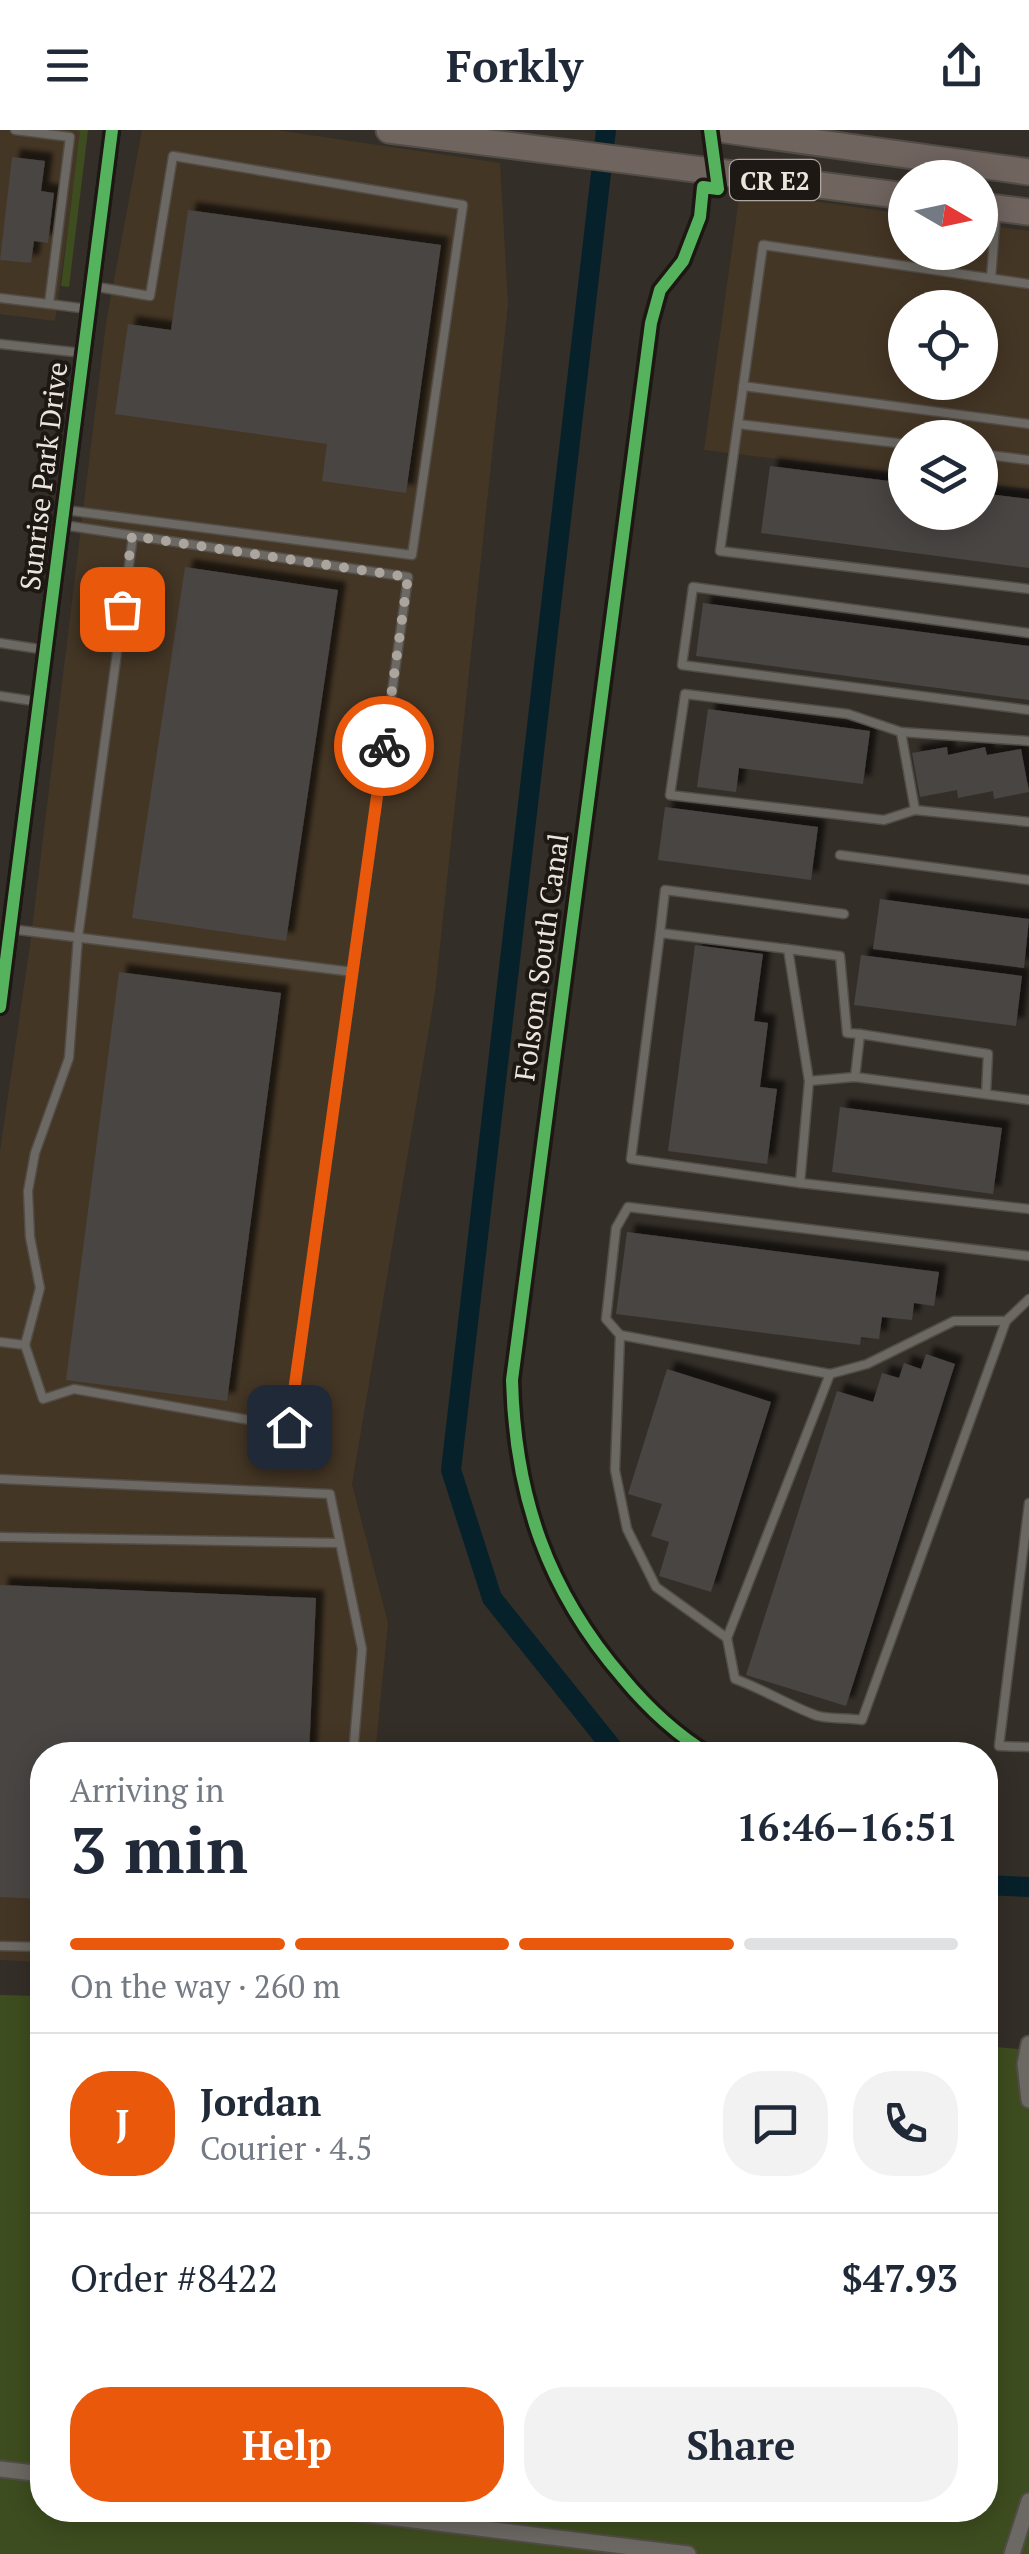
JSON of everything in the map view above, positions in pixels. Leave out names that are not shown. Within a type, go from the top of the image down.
[{"type":"main road","name":"CR E2","points":[[390,130],[888,194]]},
{"type":"main road","name":"CR E2","points":[[726,130],[1029,172]]},
{"type":"main road","points":[[998,208],[1029,212]]},
{"type":"street","name":"Sunrise Park Drive","points":[[0,1007],[10,929],[7,897],[40,702],[112,130]]},
{"type":"street","points":[[1029,2044],[1025,2064],[1029,2100]]},
{"type":"street","points":[[0,2468],[30,2472]]},
{"type":"street","points":[[1012,2554],[1029,2502]]},
{"type":"street","points":[[429,2522],[688,2554]]},
{"type":"lane","points":[[15,130],[70,137],[49,304]]},
{"type":"lane","points":[[64,517],[412,555],[463,205],[173,156],[150,296],[92,286]]},
{"type":"lane","points":[[1029,284],[763,245],[720,551],[1029,589]]},
{"type":"lane","points":[[990,270],[990,278]]},
{"type":"lane","points":[[0,298],[88,309]]},
{"type":"lane","points":[[0,344],[83,353]]},
{"type":"lane","points":[[743,386],[1029,424]]},
{"type":"lane","points":[[738,424],[888,442]]},
{"type":"lane","points":[[998,456],[1029,460]]},
{"type":"lane","points":[[64,517],[132,536],[408,577],[289,1427],[74,1389],[43,1399],[25,1345],[40,1288],[30,1237],[28,1191],[36,1153],[70,1058],[78,938],[132,536]]},
{"type":"lane","points":[[1029,633],[693,587],[682,665],[1029,710]]},
{"type":"lane","points":[[0,643],[46,650]]},
{"type":"lane","points":[[1029,741],[901,732],[848,714],[685,694],[670,795],[884,820],[914,810],[1029,822]]},
{"type":"lane","points":[[0,696],[40,702]]},
{"type":"lane","points":[[901,732],[914,810]]},
{"type":"lane","points":[[840,855],[1029,880]]},
{"type":"lane","points":[[844,914],[665,890],[631,1159],[1029,1209]]},
{"type":"lane","points":[[10,929],[353,972]]},
{"type":"lane","points":[[660,933],[840,956],[848,1033],[988,1054],[986,1094]]},
{"type":"lane","points":[[788,950],[810,1081],[800,1182]]},
{"type":"lane","points":[[855,1077],[860,1034]]},
{"type":"lane","points":[[810,1081],[855,1077],[1029,1100]]},
{"type":"lane","points":[[1006,1322],[954,1320],[867,1364],[830,1374],[620,1335],[606,1319],[616,1228],[628,1207],[1029,1256]]},
{"type":"lane","points":[[830,1374],[727,1638],[736,1679],[819,1718],[862,1720],[1006,1322],[1029,1299]]},
{"type":"lane","points":[[620,1335],[616,1470],[627,1529],[656,1587],[727,1638]]},
{"type":"lane","points":[[0,1342],[25,1345]]},
{"type":"lane","points":[[0,1478],[330,1494],[362,1649],[355,1742]]},
{"type":"lane","points":[[1029,1502],[999,1746],[1029,1747]]},
{"type":"lane","points":[[0,1537],[340,1543]]},
{"type":"lane","points":[[0,1946],[30,1947]]},
{"type":"shaded area","points":[[0,130],[81,130],[55,321],[0,314]]},
{"type":"shaded area","points":[[142,130],[276,130],[500,163],[508,304],[435,993],[352,1484],[388,1623],[376,1742],[30,1742],[30,1961],[0,1960],[0,1151],[30,945],[106,323]]},
{"type":"shaded area","points":[[740,191],[888,212],[888,270],[998,270],[998,227],[1029,231],[1029,489],[998,485],[998,420],[888,420],[888,472],[704,450]]},
{"type":"green space","points":[[76,130],[88,130],[69,287],[61,286],[80,131]]},
{"type":"green space","points":[[0,1995],[30,1996],[30,2522],[998,2522],[998,2047],[1029,2050],[1029,2554],[0,2554]]},
{"type":"building","points":[[12,157],[45,161],[41,191],[54,193],[48,243],[34,241],[31,263],[0,260]]},
{"type":"building","points":[[188,210],[441,245],[406,493],[322,481],[327,444],[115,414],[128,324],[171,330]]},
{"type":"building","points":[[770,466],[888,481],[888,530],[998,530],[998,495],[1029,499],[1029,568],[761,533]]},
{"type":"building","points":[[185,567],[338,590],[286,941],[132,918]]},
{"type":"building","points":[[703,603],[1029,646],[1029,700],[696,656]]},
{"type":"building","points":[[708,709],[870,731],[863,784],[739,768],[736,792],[697,787]]},
{"type":"building","points":[[947,747],[948,755],[985,747],[987,755],[1021,749],[1029,792],[994,799],[993,791],[958,798],[957,790],[920,797],[912,753]]},
{"type":"building","points":[[665,807],[818,827],[811,880],[658,860]]},
{"type":"building","points":[[880,899],[1029,919],[1024,968],[873,949]]},
{"type":"building","points":[[695,945],[763,954],[754,1021],[768,1023],[760,1087],[777,1089],[767,1164],[668,1151]]},
{"type":"building","points":[[861,955],[1022,976],[1016,1026],[854,1005]]},
{"type":"building","points":[[119,972],[281,993],[227,1401],[66,1380]]},
{"type":"building","points":[[840,1107],[1002,1128],[993,1194],[832,1172]]},
{"type":"building","points":[[627,1232],[939,1272],[934,1306],[914,1303],[912,1320],[882,1317],[879,1339],[861,1337],[860,1345],[616,1314]]},
{"type":"building","points":[[926,1354],[955,1364],[846,1706],[746,1675],[837,1391],[873,1402],[882,1373],[899,1378],[904,1363],[921,1369]]},
{"type":"building","points":[[667,1369],[771,1402],[711,1592],[659,1576],[669,1542],[651,1536],[662,1504],[628,1494]]},
{"type":"building","points":[[0,1585],[316,1598],[310,1742],[30,1742],[30,1898],[0,1897]]},
{"type":"waterway","name":"Folsom South Canal","points":[[606,130],[451,1470],[492,1598],[608,1742]]},
{"type":"waterway","name":"Folsom South Canal","points":[[998,1886],[1029,1887]]},
{"type":"cycle path","points":[[0,1007],[112,130]]},
{"type":"cycle path","name":"Folsom South Canal","points":[[692,1742],[632,1689],[597,1645],[555,1576],[528,1502],[512,1380],[651,323],[660,290],[683,261],[700,217],[703,187],[718,189],[710,130]]},
{"type":"way so far","points":[[122,609],[132,536],[408,577],[384,746]]},
{"type":"route","points":[[289,1427],[384,746]]}]
